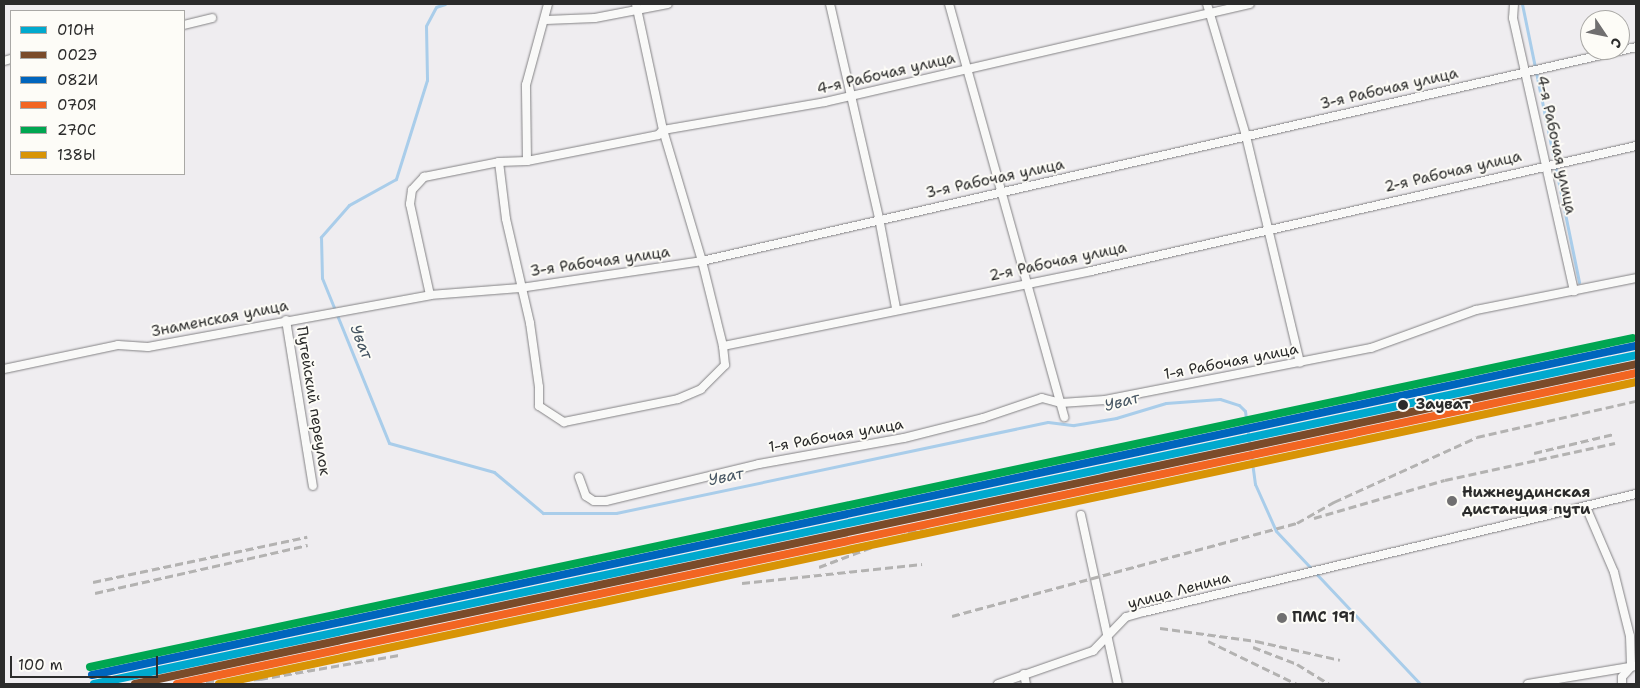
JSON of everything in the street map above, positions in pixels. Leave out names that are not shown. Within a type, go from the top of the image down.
[{"type":"street","points":[[527,161],[526,85],[546,20],[548,4]]},
{"type":"street","points":[[546,20],[595,18],[638,7],[668,4]]},
{"type":"street","points":[[830,4],[849,97],[879,218],[896,308]]},
{"type":"street","points":[[949,4],[1000,193],[1028,283],[1064,417]]},
{"type":"street","points":[[1207,4],[1246,136],[1300,363]]},
{"type":"street","name":"4-я Рабочая улица","points":[[430,295],[417,246],[410,204],[412,190],[424,177],[500,162],[527,161],[658,135],[663,130],[849,97],[1250,4]]},
{"type":"street","name":"4-я Рабочая улица","points":[[1514,4],[1513,18],[1574,291]]},
{"type":"street","points":[[500,162],[506,219],[520,288],[530,323],[539,387],[539,406],[564,422],[678,399],[712,381],[725,365],[723,346],[702,261],[663,130],[638,7]]},
{"type":"street","points":[[185,25],[212,18]]},
{"type":"street","name":"3-я Рабочая улица","points":[[354,310],[430,295],[520,288],[702,261],[879,218],[1000,193],[1636,47]]},
{"type":"street","name":"2-я Рабочая улица","points":[[723,346],[896,308],[1028,283],[1636,146]]},
{"type":"street","name":"1-я Рабочая улица","points":[[579,477],[586,496],[606,501],[760,464],[904,438],[983,418],[1042,398],[1061,403],[1105,400],[1371,348],[1476,310],[1636,278]]},
{"type":"street","name":"Знаменская улица","points":[[4,369],[118,345],[148,347],[286,320],[354,310]]},
{"type":"street","name":"Путейский переулок","points":[[286,320],[313,486]]},
{"type":"street","name":"улица Ленина","points":[[998,684],[1093,651],[1126,617],[1330,565],[1636,494]]},
{"type":"street","points":[[1586,507],[1614,572],[1630,636],[1634,667]]},
{"type":"street","points":[[1081,515],[1106,638],[1118,684]]},
{"type":"street","points":[[1528,684],[1634,667]]},
{"type":"street","points":[[1622,684],[1622,677],[1634,667]]},
{"type":"street","points":[[1024,674],[1026,684]]},
{"type":"waterway","name":"Уват","points":[[445,4],[436,7],[426,26],[427,80],[396,179],[349,205],[321,237],[322,278],[389,443],[494,472],[543,513],[616,513],[1048,422],[1074,425],[1116,418],[1166,403],[1220,399],[1239,405],[1245,411],[1255,484],[1276,531],[1420,684]]},
{"type":"waterway","points":[[1522,4],[1579,282]]},
{"type":"railway","points":[[952,616],[1297,523],[1334,502],[1477,437],[1636,401]]},
{"type":"railway","points":[[1534,453],[1614,434]]},
{"type":"railway","points":[[1314,518],[1445,480],[1615,443]]},
{"type":"railway","points":[[819,567],[962,513]]},
{"type":"railway","points":[[93,582],[307,537]]},
{"type":"railway","points":[[95,593],[308,545]]},
{"type":"railway","points":[[742,583],[922,564]]},
{"type":"railway","points":[[1160,628],[1256,641],[1340,660]]},
{"type":"railway","points":[[1208,641],[1297,684]]},
{"type":"railway","points":[[1253,647],[1297,664],[1329,684]]},
{"type":"railway","points":[[182,682],[260,679],[399,655]]},
{"type":"transit line","name":"270С","points":[[90,667],[1632,338]]},
{"type":"transit line","name":"082И","points":[[92,675],[1634,346]]},
{"type":"transit line","name":"010Н","points":[[94,684],[1636,355]]},
{"type":"transit line","name":"002Э","points":[[135,684],[1636,364]]},
{"type":"transit line","name":"070Я","points":[[177,684],[1636,373]]},
{"type":"transit line","name":"138Ы","points":[[219,684],[1636,382]]},
{"type":"place","name":"Зауват","points":[[1403,405]]},
{"type":"place","name":"Нижнеудинская дистанция пути","points":[[1452,501]]},
{"type":"place","name":"ПМС 191","points":[[1282,618]]}]
